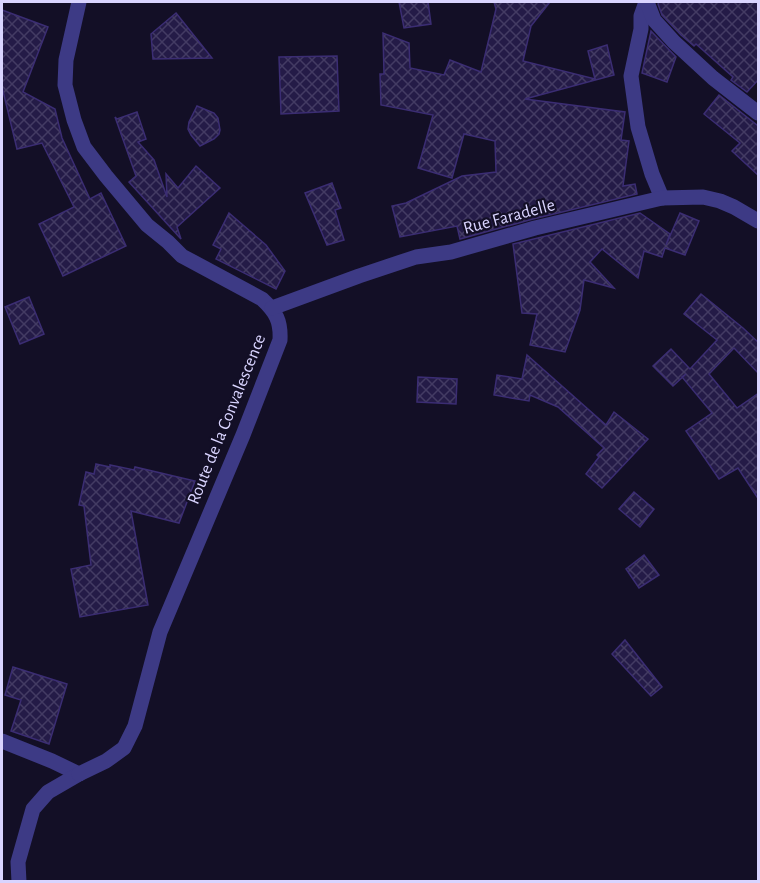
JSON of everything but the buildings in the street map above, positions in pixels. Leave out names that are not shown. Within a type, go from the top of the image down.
[{"type":"street","points":[[79,2],[66,60],[65,85],[84,147],[147,225],[182,256],[262,299],[272,308]]},
{"type":"street","points":[[646,2],[654,20],[674,42],[713,78],[759,113]]},
{"type":"street","points":[[646,2],[640,16],[641,29],[631,76],[638,127],[662,198]]},
{"type":"street","name":"Rue Faradelle","points":[[272,308],[416,257],[451,252],[535,228],[662,198],[703,197],[720,201],[759,221]]},
{"type":"street","name":"Route de la Convalescence","points":[[19,882],[18,862],[33,809],[48,792],[106,761],[124,748],[135,726],[160,632],[243,435],[280,339],[281,326],[272,308]]},
{"type":"street","points":[[2,741],[79,774]]}]
